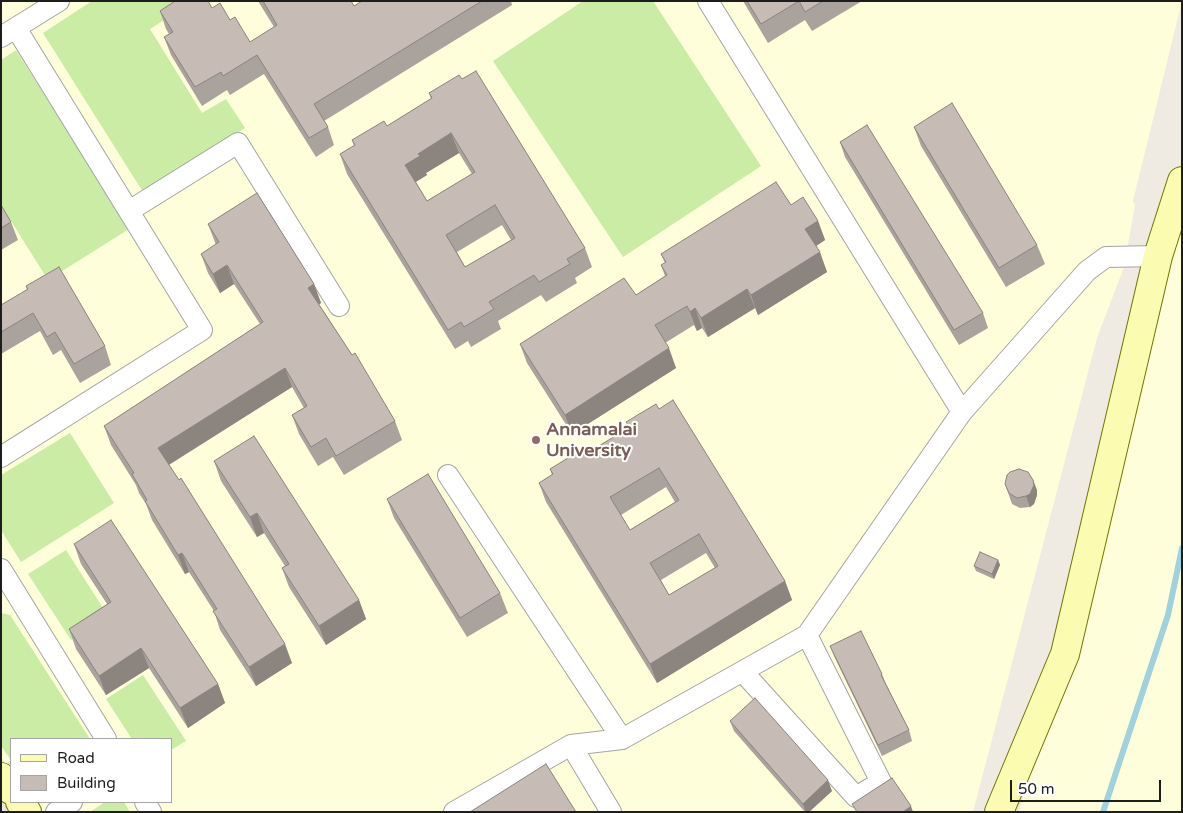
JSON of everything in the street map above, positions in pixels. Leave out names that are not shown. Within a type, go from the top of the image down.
[{"type":"street","points":[[1,457],[202,330],[129,211],[9,32],[59,1]]},
{"type":"street","points":[[708,1],[962,412]]},
{"type":"street","points":[[129,211],[238,143],[339,306]]},
{"type":"street","points":[[999,812],[1065,654],[1170,256],[1182,181]]},
{"type":"street","points":[[454,812],[571,745],[622,739],[808,635],[962,412],[1087,271],[1106,257],[1170,256]]},
{"type":"street","points":[[448,475],[622,739]]},
{"type":"street","points":[[4,578],[105,738]]},
{"type":"street","points":[[744,672],[856,796],[881,782],[808,635]]},
{"type":"street","points":[[571,745],[611,812]]},
{"type":"street","points":[[1,777],[10,789]]},
{"type":"street","points":[[56,812],[70,803]]},
{"type":"shaded area","name":"Annamalai University","points":[[1,1],[1182,1],[1133,201],[1135,205],[1124,267],[1097,338],[973,812],[41,812],[35,803],[172,803],[172,738],[10,738],[10,770],[1,757]]},
{"type":"shaded area","points":[[1182,224],[1182,812],[1019,812]]},
{"type":"green space","points":[[92,1],[194,1],[150,29],[202,113],[226,99],[245,128],[143,192],[43,33]]},
{"type":"green space","points":[[583,1],[653,1],[761,166],[623,257],[493,61]]},
{"type":"green space","points":[[16,50],[129,229],[48,280],[1,205],[1,60]]},
{"type":"green space","points":[[70,433],[114,503],[21,562],[1,530],[1,475]]},
{"type":"green space","points":[[66,550],[108,616],[71,640],[28,574]]},
{"type":"green space","points":[[1,613],[10,615],[89,738],[10,738],[10,759],[1,746]]},
{"type":"green space","points":[[143,675],[186,741],[172,749],[172,738],[131,738],[106,699]]},
{"type":"green space","points":[[104,803],[125,803],[130,812],[90,812]]},
{"type":"building","points":[[175,1],[208,1],[212,8],[220,3],[230,20],[235,17],[250,42],[277,25],[263,1],[351,1],[354,6],[362,1],[482,1],[314,104],[328,127],[309,138],[257,55],[223,76],[221,72],[195,87],[164,37],[173,32],[160,11]]},
{"type":"building","points":[[747,1],[799,1],[761,24]]},
{"type":"building","points":[[799,1],[823,1],[805,12]]},
{"type":"building","points":[[476,71],[585,248],[567,259],[570,264],[539,282],[534,275],[489,302],[494,309],[464,327],[461,322],[448,330],[340,154],[355,145],[352,140],[384,121],[387,126],[432,98],[429,93],[459,75],[462,79]],"holes":[[[451,133],[475,172],[427,201],[405,165],[420,156],[418,154]],[[495,205],[515,238],[465,267],[446,235]]]},
{"type":"building","points":[[952,103],[1037,245],[999,268],[914,127]]},
{"type":"building","points":[[867,125],[983,313],[954,330],[840,142]]},
{"type":"building","points":[[776,182],[791,205],[803,197],[818,221],[805,229],[820,252],[751,295],[747,289],[701,318],[695,308],[690,312],[687,306],[655,325],[669,348],[565,415],[520,344],[624,278],[636,295],[667,275],[661,265],[666,262],[661,254]]},
{"type":"building","points":[[257,193],[314,284],[308,288],[352,355],[355,353],[395,421],[336,456],[326,438],[311,447],[292,415],[307,406],[285,368],[158,448],[179,480],[181,478],[285,644],[249,667],[213,611],[217,609],[182,553],[178,555],[145,501],[147,500],[132,474],[134,473],[104,426],[263,322],[227,265],[213,274],[201,254],[219,242],[208,224]]},
{"type":"building","points":[[1,205],[11,222],[1,228]]},
{"type":"building","points":[[59,267],[105,346],[74,364],[55,332],[47,337],[33,313],[1,332],[1,305],[28,289],[26,286]]},
{"type":"building","points":[[673,400],[785,581],[650,664],[539,483],[553,474],[550,469],[581,450],[584,455],[630,427],[626,422],[656,404],[659,409]],"holes":[[[659,468],[679,500],[630,530],[610,497]],[[699,534],[718,566],[669,595],[650,563]]]},
{"type":"building","points":[[254,436],[359,600],[319,626],[282,568],[289,564],[257,513],[250,517],[214,461]]},
{"type":"building","points":[[1019,469],[1028,472],[1034,485],[1030,494],[1017,498],[1009,493],[1005,484],[1007,475]]},
{"type":"building","points":[[428,474],[500,593],[460,618],[387,499]]},
{"type":"building","points":[[111,520],[218,684],[180,708],[141,648],[99,676],[69,629],[111,602],[74,544]]},
{"type":"building","points":[[980,552],[998,560],[992,574],[974,566]]},
{"type":"building","points":[[861,631],[909,730],[878,745],[830,646]]},
{"type":"building","points":[[755,698],[828,780],[803,804],[730,721]]},
{"type":"building","points":[[546,764],[576,812],[470,812]]},
{"type":"building","points":[[892,778],[911,806],[903,812],[857,812],[852,804]]},
{"type":"waterway","points":[[1103,812],[1168,615],[1182,548]]},
{"type":"place","name":"Annamalai University","points":[[536,440]]}]
